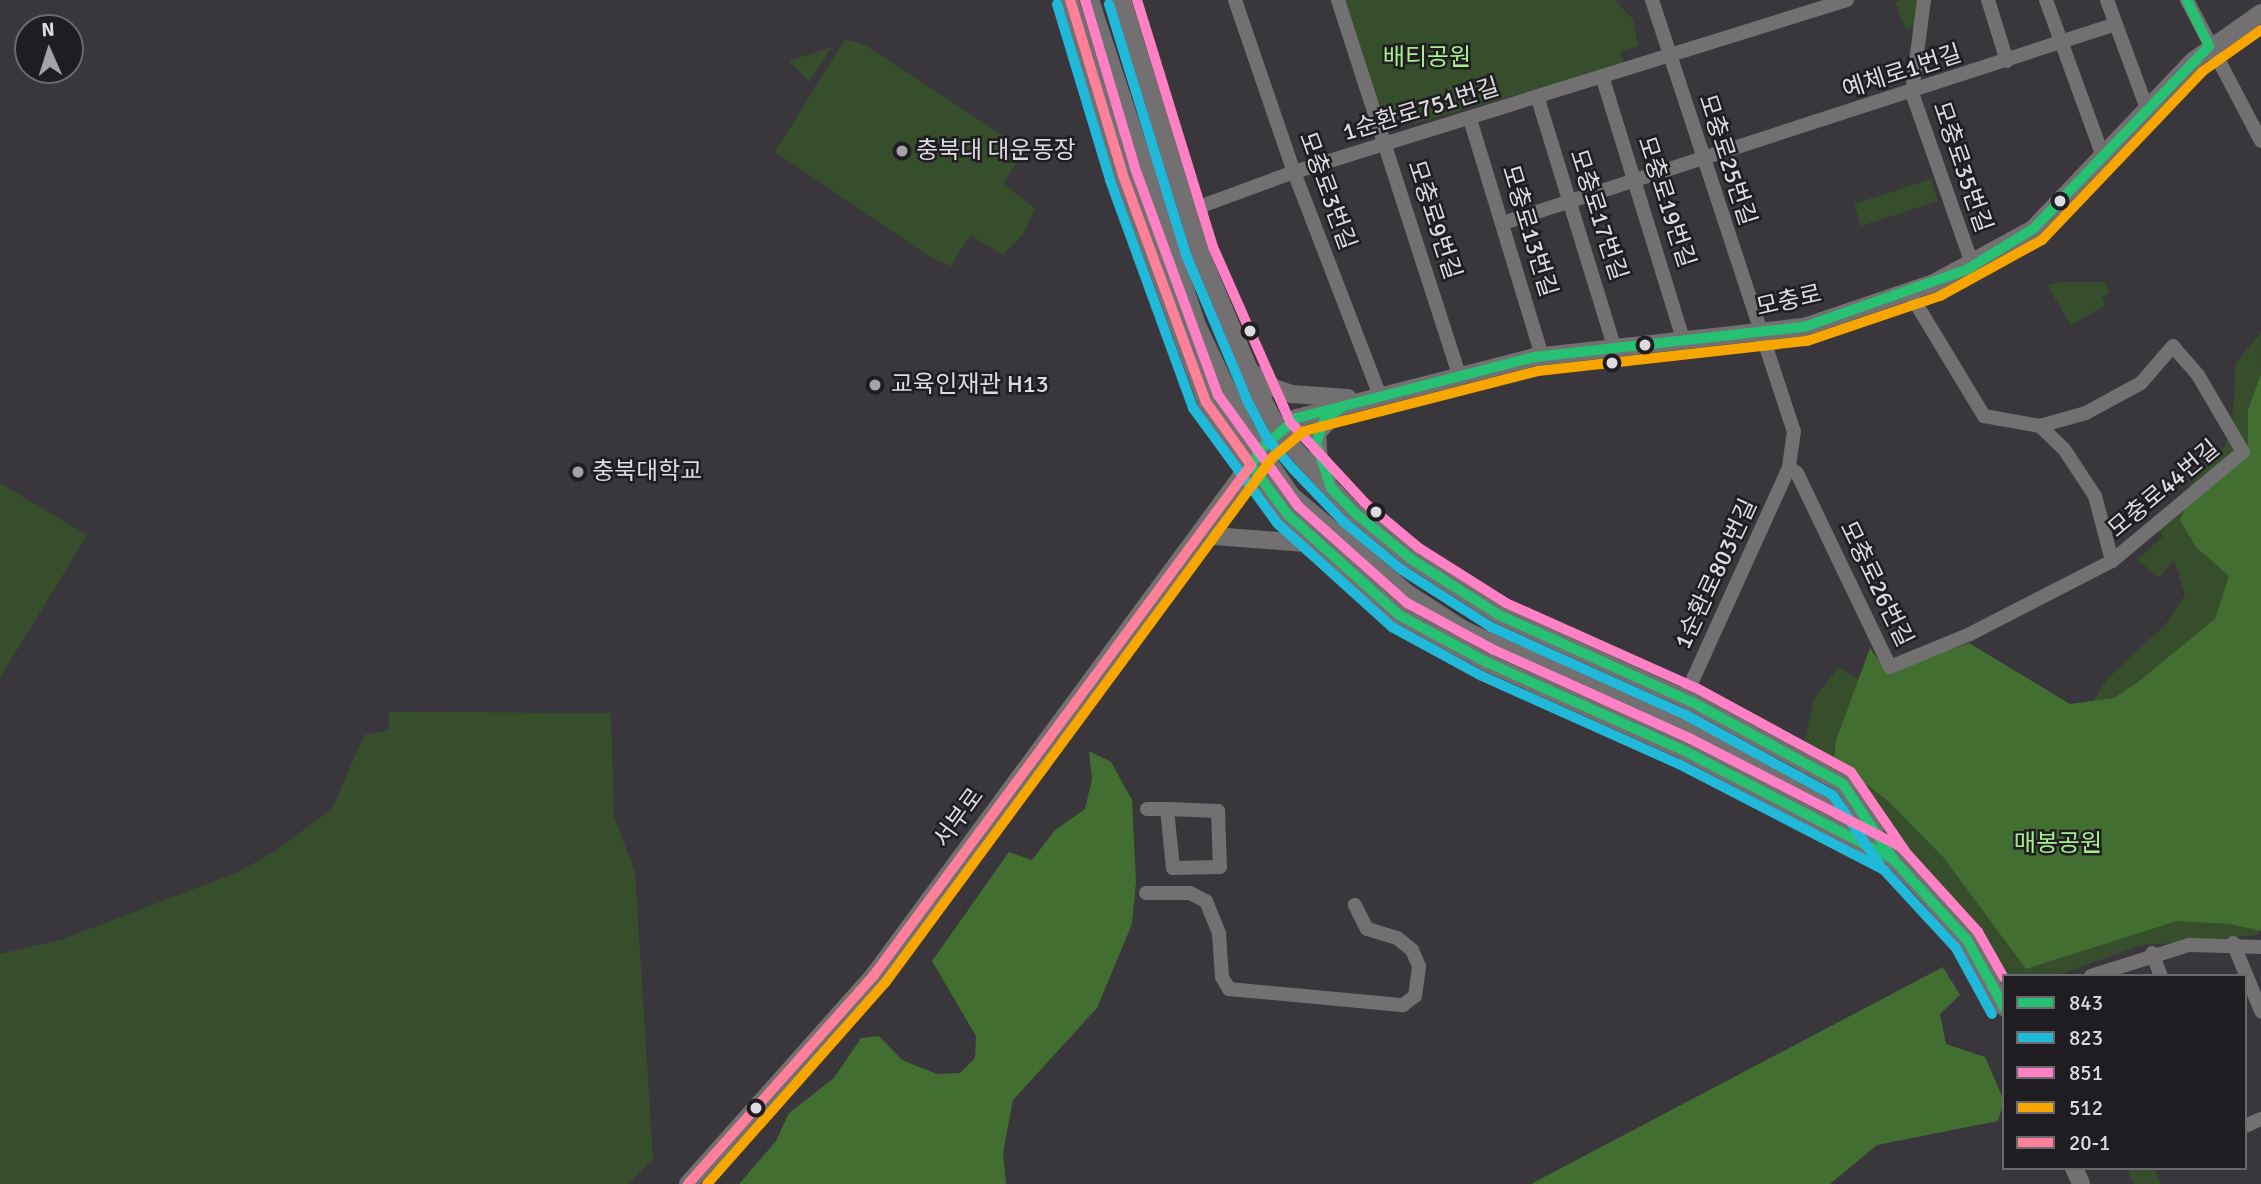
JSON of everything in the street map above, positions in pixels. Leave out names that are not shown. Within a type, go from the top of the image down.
[{"type":"main road","points":[[1070,0],[1123,174],[1206,402],[1288,514],[1399,615],[1488,663],[1685,751],[1893,859]]},
{"type":"main road","points":[[1090,0],[1197,325],[1246,429],[1291,495],[1407,593],[1464,630],[1798,780],[1870,835],[1967,940],[2002,1003]]},
{"type":"main road","points":[[1122,0],[1188,211],[1248,369],[1280,432],[1331,488],[1411,559],[1499,615],[1684,699],[1843,784],[1893,859]]},
{"type":"main road","name":"모충로","points":[[1251,465],[1280,432],[1297,418],[1459,374],[1542,356],[1614,346],[1760,334],[1804,327],[1909,292],[1973,266],[2033,229],[2209,46],[2261,13]]},
{"type":"main road","points":[[1248,369],[1274,388],[1291,394],[1380,396]]},
{"type":"main road","points":[[1331,488],[1319,462],[1317,433],[1343,406]]},
{"type":"main road","name":"서부로","points":[[688,1184],[874,975],[1065,712],[1251,465]]},
{"type":"main road","points":[[1200,535],[1319,544]]},
{"type":"street","name":"모충로3번길","points":[[1235,0],[1294,172],[1380,396]]},
{"type":"street","name":"모충로9번길","points":[[1338,0],[1459,374]]},
{"type":"street","name":"모충로25번길","points":[[1652,0],[1760,334]]},
{"type":"street","name":"1순환로751번길","points":[[1188,211],[1294,172],[1603,79],[1668,55],[1847,0]]},
{"type":"street","name":"모충로35번길","points":[[1924,0],[1912,93],[1973,266]]},
{"type":"street","points":[[1988,0],[2007,61]]},
{"type":"street","points":[[2046,0],[2103,157]]},
{"type":"street","points":[[2107,0],[2147,109]]},
{"type":"street","points":[[2187,0],[2261,141]]},
{"type":"street","name":"예체로1번길","points":[[1503,223],[1703,162],[2116,24]]},
{"type":"street","name":"모충로19번길","points":[[1603,79],[1637,182],[1683,340]]},
{"type":"street","name":"모충로17번길","points":[[1538,99],[1614,346]]},
{"type":"street","name":"모충로13번길","points":[[1471,119],[1542,356]]},
{"type":"street","points":[[1909,292],[1984,415],[2040,426],[2064,449],[2095,496],[2112,561]]},
{"type":"street","points":[[1760,334],[1794,431],[1789,468]]},
{"type":"street","name":"모충로44번길","points":[[2040,426],[2085,413],[2141,383],[2173,346],[2198,375],[2243,452],[2112,561]]},
{"type":"street","name":"모충로26번길","points":[[1789,468],[1797,473],[1890,667],[1970,634],[2112,561]]},
{"type":"street","name":"1순환로803번길","points":[[1684,699],[1789,468]]},
{"type":"street","points":[[1147,809],[1167,809],[1218,811],[1220,867],[1173,868],[1167,809]]},
{"type":"street","points":[[1146,892],[1190,893],[1206,901],[1219,934],[1222,977],[1228,989],[1403,1005],[1415,996],[1419,966],[1412,950],[1397,938],[1367,929],[1355,905]]},
{"type":"street","points":[[2096,974],[2152,953],[2189,945],[2233,943],[2261,947]]},
{"type":"street","points":[[2233,943],[2246,974]]},
{"type":"street","points":[[2152,953],[2160,974]]},
{"type":"street","points":[[2247,977],[2261,1011]]},
{"type":"green space","name":"배티공원","points":[[1343,0],[1615,0],[1633,19],[1638,46],[1621,51],[1624,65],[1416,123],[1400,121],[1389,118],[1380,108]]},
{"type":"green space","points":[[1900,0],[1917,0],[1915,26],[1906,30],[1895,3]]},
{"type":"green space","points":[[845,39],[865,45],[1008,139],[1023,153],[1003,184],[1035,208],[1024,233],[1003,255],[970,235],[951,266],[932,258],[775,152]]},
{"type":"green space","points":[[832,47],[809,82],[789,61]]},
{"type":"green space","points":[[1931,179],[1938,201],[1861,226],[1854,204]]},
{"type":"green space","points":[[2058,282],[2105,282],[2110,293],[2102,297],[2106,305],[2071,325],[2047,285]]},
{"type":"green space","name":"매봉공원","points":[[2261,332],[2258,935],[2139,946],[2061,974],[2002,974],[2002,989],[1948,902],[1842,797],[1799,768],[1814,698],[1839,668],[1865,683],[2043,717],[2089,708],[2107,679],[2165,625],[2185,595],[2174,560],[2159,577],[2137,560],[2163,536],[2159,529],[2162,515],[2225,446],[2233,410],[2236,363]]},
{"type":"green space","name":"매봉공원","points":[[2261,374],[2261,931],[2230,924],[2177,921],[2026,969],[1944,858],[1887,800],[1834,760],[1836,740],[1870,648],[1887,672],[1969,643],[2070,704],[2114,698],[2138,682],[2215,619],[2229,576],[2196,547],[2180,520],[2187,505],[2248,452],[2248,410]]},
{"type":"green space","points":[[0,483],[87,535],[0,678]]},
{"type":"green space","points":[[389,712],[611,713],[614,816],[635,872],[653,1158],[629,1184],[0,1184],[0,954],[63,939],[236,873],[272,853],[332,809],[364,735],[389,730]]},
{"type":"green space","points":[[1089,751],[1111,762],[1132,800],[1136,882],[1132,924],[1097,1008],[1013,1100],[1003,1153],[1006,1184],[739,1184],[776,1141],[789,1113],[834,1078],[861,1038],[879,1036],[902,1060],[937,1074],[960,1073],[975,1058],[976,1036],[932,961],[1009,852],[1032,860],[1055,830],[1085,809],[1092,779]]},
{"type":"green space","points":[[1943,967],[1960,995],[1940,1014],[1946,1044],[1985,1057],[2002,1096],[1998,1121],[1877,1145],[1830,1184],[1531,1184]]},
{"type":"green space","points":[[2128,1170],[2155,1170],[2161,1184],[2133,1184]]},
{"type":"transit line","name":"20-1","points":[[688,1184],[874,975],[1251,465],[1206,402],[1123,175],[1070,0]]},
{"type":"transit line","name":"851","points":[[1085,0],[1136,171],[1218,395],[1298,506],[1407,603],[1494,650],[1691,739],[1901,847],[1978,932],[2002,974]]},
{"type":"transit line","name":"851","points":[[1137,0],[1213,247],[1288,417]]},
{"type":"transit line","name":"843","points":[[2002,1003],[1967,940],[1893,859],[1685,751],[1488,663],[1399,615],[1288,515],[1251,465],[1263,447],[1297,418],[1535,357],[1804,327],[1966,270],[2033,229],[2209,46],[2187,0]]},
{"type":"transit line","name":"823","points":[[1057,4],[1110,180],[1193,408],[1278,524],[1392,627],[1482,676],[1679,764],[1884,870],[1956,948],[1992,1014]]},
{"type":"transit line","name":"823","points":[[1109,4],[1187,257],[1247,400],[1268,440],[1293,469],[1345,523],[1402,570],[1491,627],[1686,715],[1833,795],[1881,867]]},
{"type":"transit line","name":"512","points":[[707,1184],[885,983],[1273,457],[1304,431],[1538,371],[1807,341],[1940,296],[2042,240],[2203,71],[2261,30]]},
{"type":"transit line","name":"843","points":[[1343,406],[1324,421],[1316,443],[1331,488],[1355,513],[1411,559],[1499,615],[1692,702],[1843,784],[1893,859]]},
{"type":"transit line","name":"851","points":[[1290,422],[1365,503],[1419,548],[1506,603],[1698,689],[1851,772],[1905,851]]},
{"type":"place","name":"충북대 대운동장","points":[[902,151]]},
{"type":"place","name":"교육인재관 H13","points":[[875,385]]},
{"type":"place","name":"충북대학교","points":[[578,472]]}]
